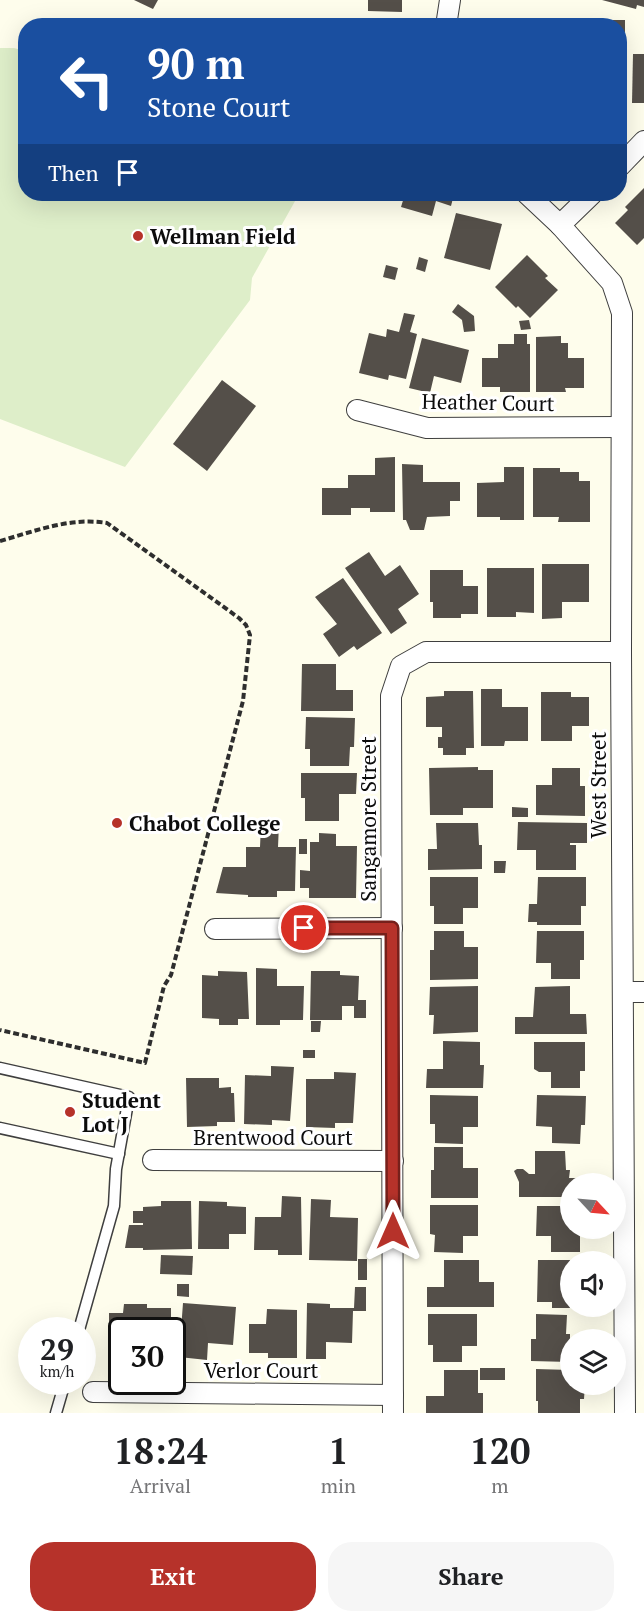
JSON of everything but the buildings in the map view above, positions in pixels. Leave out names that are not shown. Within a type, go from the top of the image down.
[{"type":"street","points":[[447,18],[450,0]]},
{"type":"street","points":[[627,159],[644,141]]},
{"type":"street","name":"West Street","points":[[534,201],[560,225],[612,283],[622,313],[620,427],[625,1413]]},
{"type":"street","points":[[560,225],[585,201]]},
{"type":"street","name":"Heather Court","points":[[357,410],[427,428],[620,427]]},
{"type":"street","name":"Sangamore Street","points":[[393,1404],[392,696],[401,666],[426,652],[621,652]]},
{"type":"street","points":[[215,929],[392,928]]},
{"type":"street","points":[[624,992],[644,992]]},
{"type":"street","name":"Brentwood Court","points":[[153,1160],[393,1161]]},
{"type":"street","name":"Verlor Court","points":[[96,1392],[393,1404]]},
{"type":"lane","points":[[0,1068],[129,1097],[119,1154],[114,1206],[83,1317]]},
{"type":"lane","points":[[0,1128],[119,1154]]},
{"type":"lane","points":[[56,1413],[61,1395]]},
{"type":"path","points":[[0,541],[68,522],[92,520],[107,523],[239,618],[246,625],[250,635],[243,701],[230,755],[171,975],[164,986],[145,1063],[0,1030]]},
{"type":"green space","name":"Wellman Field","points":[[0,48],[14,48],[18,49],[18,201],[295,201],[252,278],[250,300],[125,467],[0,419]]},
{"type":"place","name":"Wellman Field","points":[[138,236]]},
{"type":"place","name":"Chabot College","points":[[117,823]]},
{"type":"place","name":"Student Lot J","points":[[70,1112]]},
{"type":"route","points":[[304,928],[392,928],[393,1231]]}]
